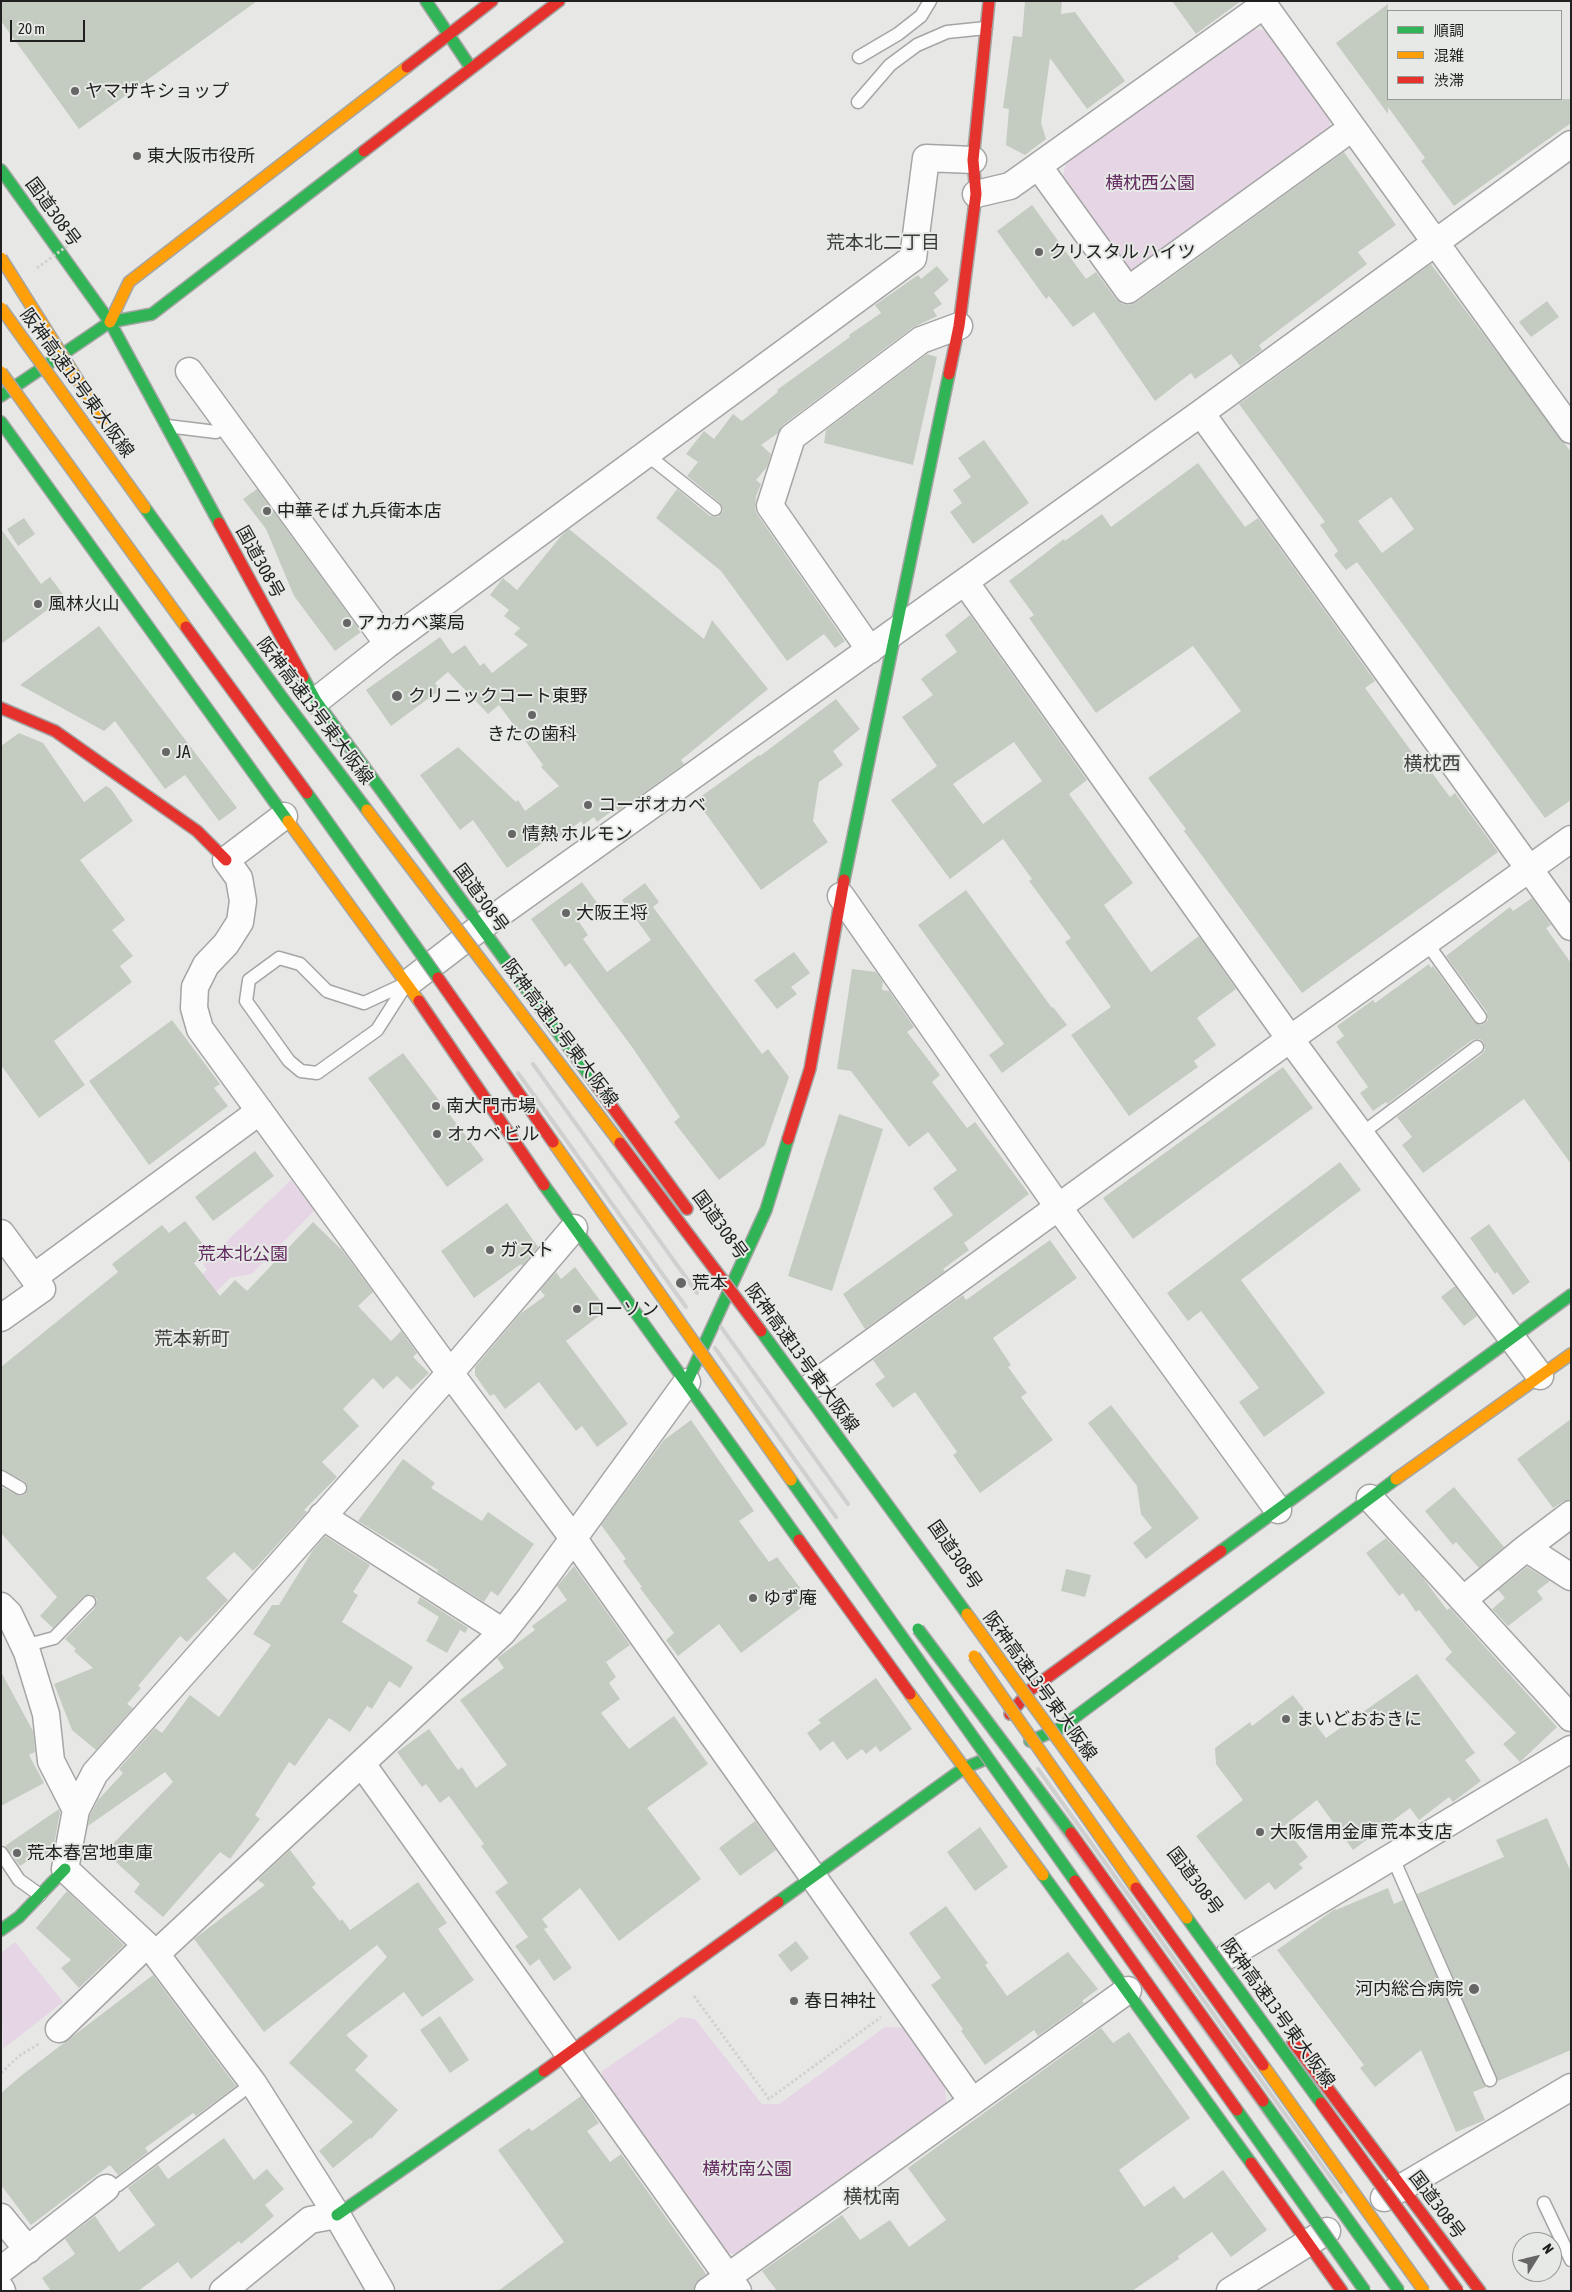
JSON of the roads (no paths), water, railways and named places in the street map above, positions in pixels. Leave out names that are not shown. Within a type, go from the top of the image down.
[{"type":"main road","points":[[426,1],[471,68]]},
{"type":"main road","points":[[110,322],[129,282],[492,1]]},
{"type":"main road","points":[[1,396],[110,322],[152,314],[559,1]]},
{"type":"main road","points":[[687,1382],[733,1272],[766,1210],[810,1069],[841,896],[959,326],[976,194],[972,160],[989,1]]},
{"type":"main road","name":"国道308号","points":[[1,170],[110,322],[316,701],[696,1221]]},
{"type":"main road","points":[[1,258],[110,431]]},
{"type":"main road","name":"阪神高速13号東大阪線","points":[[1,308],[281,696],[710,1261],[1458,2291]]},
{"type":"main road","points":[[1,372],[370,880],[666,1304],[1365,2291]]},
{"type":"main road","points":[[1,422],[284,816],[407,983],[574,1228],[964,1768],[1128,1990],[1342,2291]]},
{"type":"main road","points":[[187,546],[242,628],[281,696]]},
{"type":"main road","points":[[1,708],[55,731],[197,832],[226,860]]},
{"type":"main road","name":"国道308号","points":[[733,1272],[1030,1690],[1232,1959]]},
{"type":"main road","points":[[964,1768],[1030,1690],[1571,1295]]},
{"type":"main road","points":[[666,1304],[780,1443]]},
{"type":"main road","points":[[337,2215],[568,2054],[964,1768],[1059,1729],[1370,1498],[1571,1354]]},
{"type":"main road","points":[[842,1443],[920,1570]]},
{"type":"main road","points":[[910,1617],[1064,1823],[1400,2291]]},
{"type":"main road","points":[[968,1646],[1080,1810],[1424,2291]]},
{"type":"main road","points":[[1,1930],[19,1917],[65,1869]]},
{"type":"main road","name":"国道308号","points":[[1287,2033],[1480,2291]]},
{"type":"street","points":[[976,194],[1010,186],[1039,167],[1262,3],[1571,430]]},
{"type":"street","points":[[1039,167],[1128,290],[1352,128]]},
{"type":"street","points":[[407,983],[481,927],[1201,413],[1571,144]]},
{"type":"street","points":[[316,701],[388,644],[913,258],[926,158],[972,160]]},
{"type":"street","points":[[870,650],[770,506],[792,438],[921,340],[959,326]]},
{"type":"street","points":[[190,371],[388,644]]},
{"type":"street","points":[[1201,413],[1571,927]]},
{"type":"street","points":[[965,582],[1290,1038],[1540,1376]]},
{"type":"street","points":[[284,816],[226,860],[239,878],[243,901],[240,922],[226,944],[206,965],[195,987],[194,1008],[200,1029],[450,1373],[574,1538],[972,2101]]},
{"type":"street","points":[[813,1385],[1059,1208],[1290,1038],[1571,839]]},
{"type":"street","points":[[841,896],[1059,1208],[1278,1510]]},
{"type":"street","points":[[34,1277],[260,1111]]},
{"type":"street","points":[[381,2291],[337,2215],[253,2083],[151,1949],[65,1869],[76,1810],[95,1772],[450,1373],[574,1228]]},
{"type":"street","points":[[1,1232],[42,1288],[1,1318]]},
{"type":"street","points":[[59,2030],[362,1764],[502,1632],[574,1538],[687,1382]]},
{"type":"street","points":[[1370,1498],[1571,1718]]},
{"type":"street","points":[[1463,1600],[1571,1514]]},
{"type":"street","points":[[322,1516],[502,1632]]},
{"type":"street","points":[[1526,1548],[1571,1576]]},
{"type":"street","points":[[1,1606],[8,1614],[24,1646],[46,1714],[51,1761],[76,1810]]},
{"type":"street","points":[[1232,1959],[1392,1856],[1571,1749]]},
{"type":"street","points":[[362,1764],[568,2054],[724,2286],[972,2101],[1128,1990]]},
{"type":"street","points":[[1230,2291],[1307,2243],[1571,2087]]},
{"type":"street","points":[[1,2270],[106,2188]]},
{"type":"street","points":[[223,2291],[310,2220],[337,2215]]},
{"type":"street","points":[[1,2217],[28,2250]]},
{"type":"lane","points":[[859,56],[898,34],[921,16],[930,1]]},
{"type":"lane","points":[[858,102],[890,65],[918,45],[947,32],[986,28]]},
{"type":"lane","points":[[167,426],[216,432]]},
{"type":"lane","points":[[646,454],[715,509]]},
{"type":"lane","points":[[1426,942],[1480,1017]]},
{"type":"lane","points":[[279,958],[300,964],[327,990],[364,1003],[407,983],[377,1030],[317,1072],[301,1071],[289,1061],[246,1001],[249,980],[279,958]]},
{"type":"lane","points":[[1361,1134],[1477,1047]]},
{"type":"lane","points":[[1,1477],[20,1488]]},
{"type":"lane","points":[[24,1646],[54,1638],[89,1602]]},
{"type":"lane","points":[[1,1852],[19,1880],[40,1895]]},
{"type":"lane","points":[[1392,1856],[1490,2080]]},
{"type":"lane","points":[[106,2188],[118,2184],[253,2083]]},
{"type":"lane","points":[[1544,2203],[1571,2260]]},
{"type":"railway","points":[[533,1064],[697,1293]]},
{"type":"railway","points":[[518,1073],[686,1307]]},
{"type":"railway","points":[[721,1327],[848,1504]]},
{"type":"railway","points":[[715,1348],[836,1517]]},
{"type":"railway","points":[[1038,1769],[1341,2192]]},
{"type":"railway","points":[[1026,1782],[1327,2200]]},
{"type":"place","name":"ヤマザキショップ","points":[[75,91]]},
{"type":"place","name":"東大阪市役所","points":[[137,156]]},
{"type":"place","name":"クリスタル ハイツ","points":[[1039,252]]},
{"type":"place","name":"中華そば 九兵衛本店","points":[[267,511]]},
{"type":"place","name":"風林火山","points":[[38,604]]},
{"type":"place","name":"アカカベ薬局","points":[[347,623]]},
{"type":"place","name":"クリニックコート東野","points":[[397,696]]},
{"type":"place","name":"きたの歯科","points":[[532,715]]},
{"type":"place","name":"JA","points":[[166,752]]},
{"type":"place","name":"コーポオカベ","points":[[588,805]]},
{"type":"place","name":"情熱 ホルモン","points":[[512,834]]},
{"type":"place","name":"大阪王将","points":[[566,913]]},
{"type":"place","name":"南大門市場","points":[[436,1106]]},
{"type":"place","name":"オカベ ビル","points":[[437,1134]]},
{"type":"place","name":"ガスト","points":[[490,1250]]},
{"type":"place","name":"荒本","points":[[681,1283]]},
{"type":"place","name":"ローソン","points":[[577,1309]]},
{"type":"place","name":"ゆず庵","points":[[753,1598]]},
{"type":"place","name":"まいどおおきに","points":[[1286,1719]]},
{"type":"place","name":"大阪信用金庫 荒本支店","points":[[1260,1832]]},
{"type":"place","name":"荒本春宮地車庫","points":[[17,1853]]},
{"type":"place","name":"河内総合病院","points":[[1474,1989]]},
{"type":"place","name":"春日神社","points":[[794,2001]]},
{"type":"district","name":"荒本北二丁目","points":[[883,243]]},
{"type":"district","name":"横枕西","points":[[1432,764]]},
{"type":"district","name":"荒本新町","points":[[192,1339]]},
{"type":"district","name":"横枕南","points":[[872,2197]]},
{"type":"park label","name":"横枕西公園","points":[[1150,183]]},
{"type":"park label","name":"荒本北公園","points":[[243,1254]]},
{"type":"park label","name":"横枕南公園","points":[[747,2169]]}]
